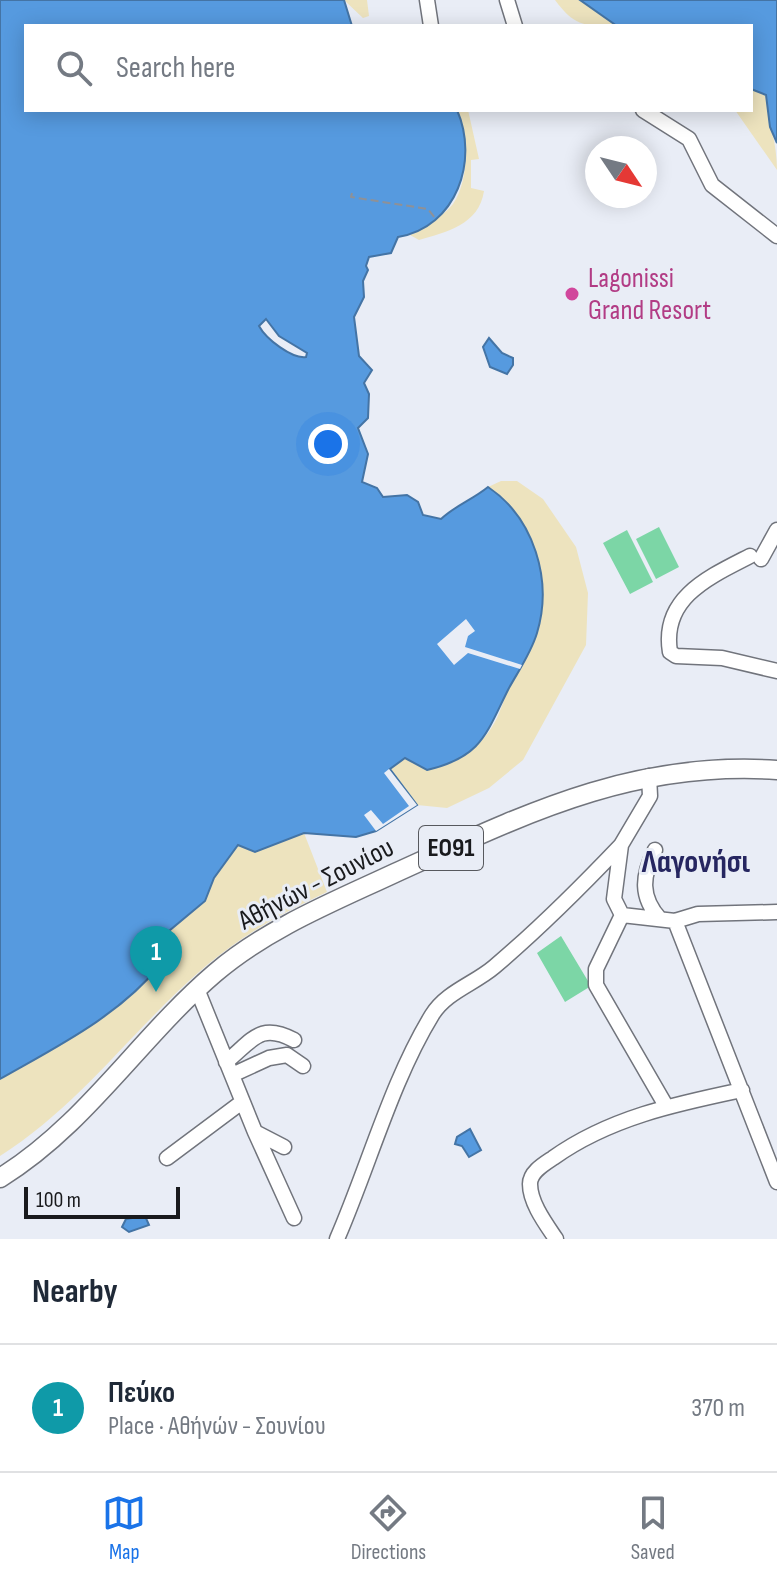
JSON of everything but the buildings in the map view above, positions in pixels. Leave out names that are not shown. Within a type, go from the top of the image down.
[{"type":"main road","name":"Αθήνών - Σουνίου","points":[[0,1178],[75,1120],[197,989],[239,954],[313,911],[525,814],[581,793],[649,776],[709,769],[777,770]]},
{"type":"street","points":[[427,0],[431,24]]},
{"type":"street","points":[[507,0],[514,24]]},
{"type":"street","points":[[646,112],[689,139],[712,185],[777,236]]},
{"type":"street","points":[[777,530],[756,558],[710,577],[675,605],[667,633],[670,652],[676,656],[722,658],[777,671]]},
{"type":"street","points":[[337,1239],[395,1096],[432,1015],[445,999],[486,973],[521,944],[621,845],[650,796],[649,776]]},
{"type":"street","points":[[621,845],[614,899],[622,915]]},
{"type":"street","points":[[655,850],[644,878],[643,892],[668,920],[742,1090],[777,1182]]},
{"type":"street","points":[[622,915],[668,920],[698,914],[777,912]]},
{"type":"street","points":[[622,915],[596,969],[596,985],[666,1106]]},
{"type":"street","points":[[197,989],[242,1102],[294,1218]]},
{"type":"street","points":[[229,1068],[264,1031],[275,1030],[294,1040]]},
{"type":"street","points":[[229,1068],[287,1055],[303,1066]]},
{"type":"street","points":[[556,1239],[532,1196],[530,1182],[534,1172],[582,1137],[666,1106],[742,1090]]},
{"type":"street","points":[[167,1158],[242,1102]]},
{"type":"street","points":[[255,1132],[284,1147]]},
{"type":"path","points":[[352,193],[351,197],[428,209],[435,218]]},
{"type":"path","points":[[377,194],[377,202]]},
{"type":"green space","points":[[659,527],[679,567],[656,579],[636,539]]},
{"type":"green space","points":[[627,530],[653,582],[630,594],[603,543]]},
{"type":"green space","points":[[561,936],[591,986],[565,1002],[537,953]]},
{"type":"sand","points":[[344,0],[367,0],[369,16],[363,18]]},
{"type":"sand","points":[[555,0],[580,0],[614,24],[587,24],[569,15]]},
{"type":"sand","points":[[753,90],[766,95],[777,170],[736,112],[753,112]]},
{"type":"sand","points":[[458,112],[468,112],[479,159],[471,160],[471,188],[484,191],[481,203],[476,212],[460,225],[419,240],[410,235],[439,217],[459,194],[466,157]]},
{"type":"sand","points":[[501,481],[517,481],[543,499],[576,547],[588,593],[586,645],[523,760],[489,788],[447,808],[417,805],[389,769],[405,758],[428,770],[446,764],[480,742],[495,722],[537,633],[543,592],[541,571],[536,551],[517,515],[488,487]]},
{"type":"sand","points":[[304,833],[327,892],[265,924],[207,965],[56,1113],[0,1156],[0,1079],[84,1030],[160,965],[159,951],[169,930],[205,901],[214,878],[238,844],[255,852]]},
{"type":"water","points":[[0,0],[344,0],[351,24],[24,24],[24,112],[458,112],[463,129],[464,170],[448,206],[435,220],[418,231],[398,237],[391,253],[369,257],[366,266],[364,297],[354,317],[359,356],[372,370],[364,383],[369,394],[368,418],[358,428],[368,454],[362,482],[377,488],[383,497],[407,495],[418,502],[423,515],[441,519],[488,487],[504,500],[528,533],[541,572],[543,592],[537,633],[488,730],[471,750],[446,765],[427,770],[405,758],[390,769],[417,805],[376,831],[356,837],[304,833],[255,852],[238,845],[214,878],[205,901],[169,931],[159,951],[160,965],[126,1000],[64,1042],[0,1079]],"holes":[[[266,319],[279,336],[307,353],[306,357],[294,355],[267,337],[259,326]]]},
{"type":"water","points":[[580,0],[777,0],[777,143],[770,127],[766,95],[753,90],[753,24],[614,24]]},
{"type":"water","points":[[489,338],[502,353],[513,358],[513,365],[507,374],[490,367],[483,347]]},
{"type":"water","points":[[470,1129],[481,1150],[469,1157],[462,1146],[455,1144],[457,1137]]},
{"type":"water","points":[[145,1216],[149,1225],[129,1232],[122,1227],[126,1219]]},
{"type":"pier","points":[[466,619],[475,631],[468,636],[465,647],[522,665],[520,669],[468,653],[454,665],[437,644]]},
{"type":"pier","points":[[389,769],[417,805],[376,831],[364,815],[371,810],[383,824],[409,806],[384,773]]},
{"type":"place","name":"Lagonissi Grand Resort","points":[[572,294]]},
{"type":"place","name":"Πεύκο","points":[[156,992]]},
{"type":"district","name":"Λαγονήσι","points":[[696,862]]}]
